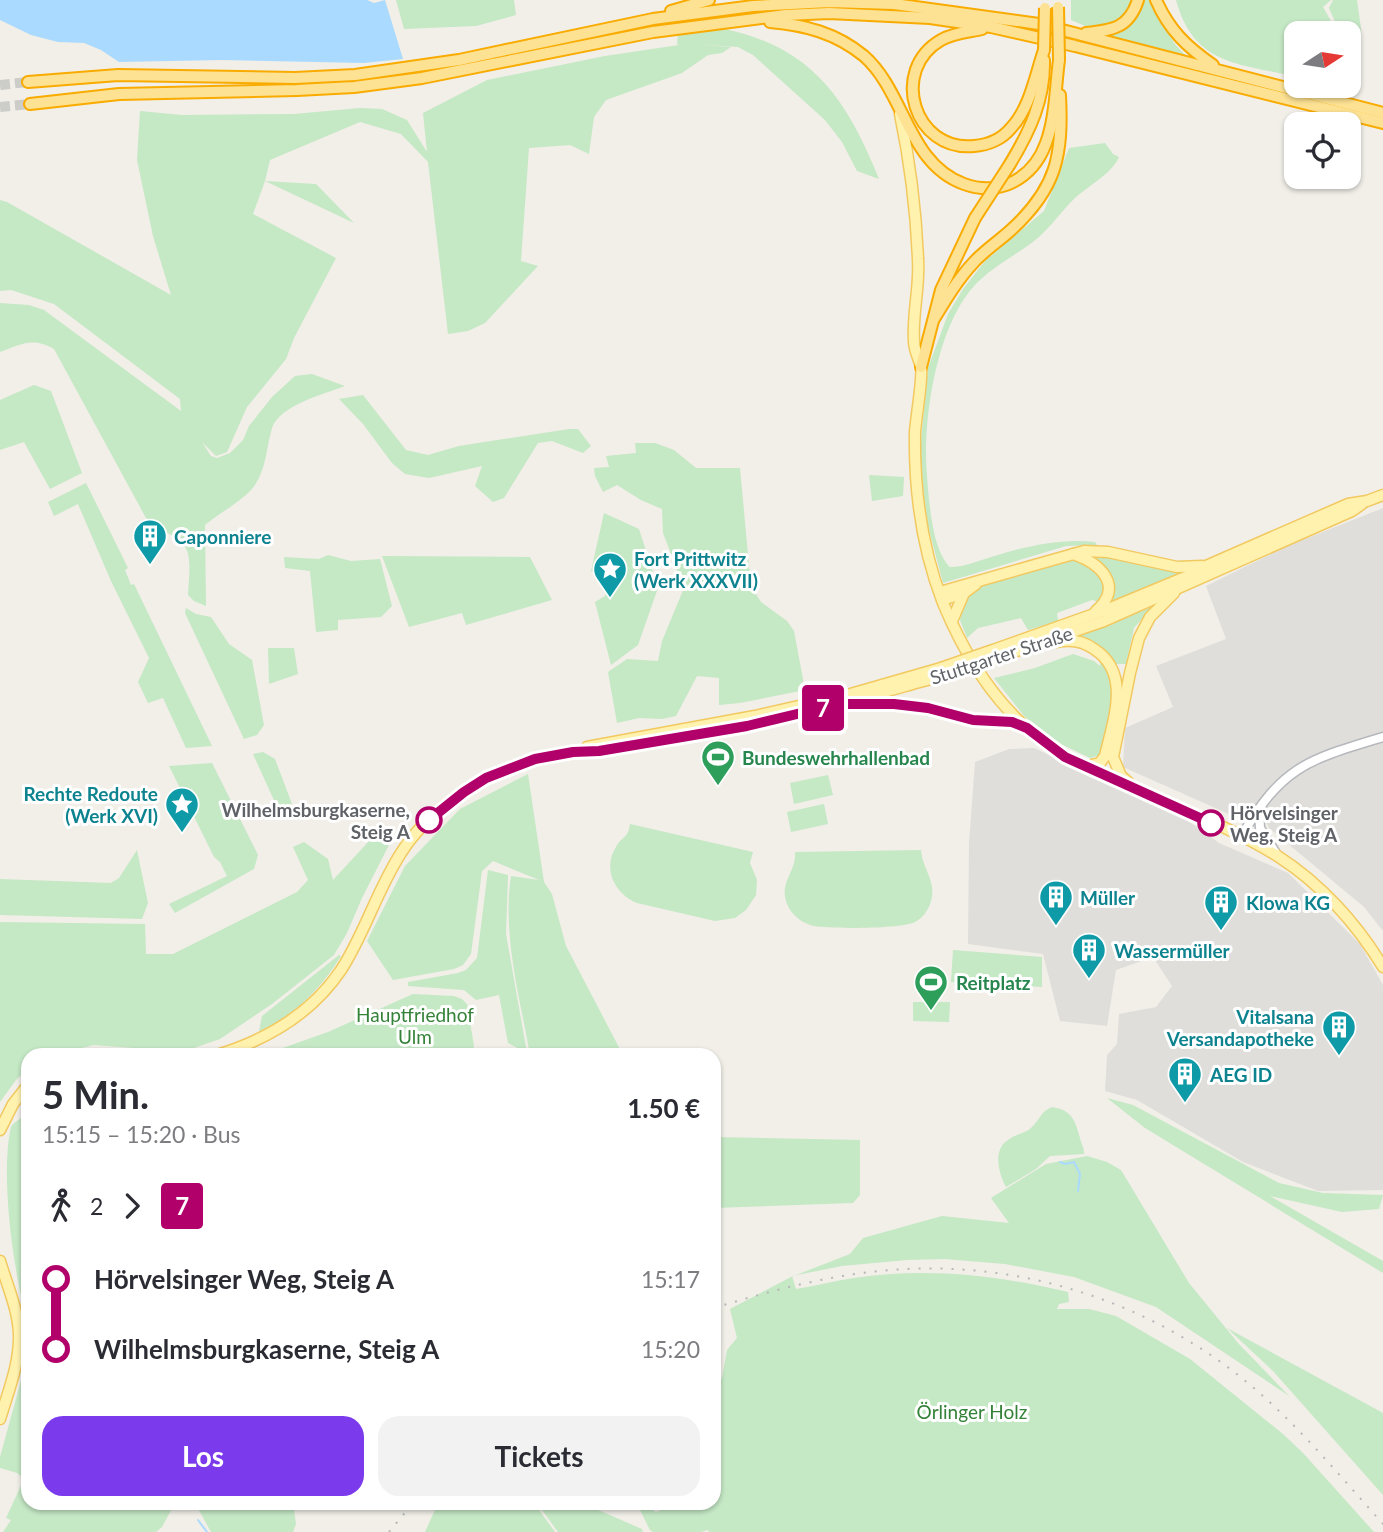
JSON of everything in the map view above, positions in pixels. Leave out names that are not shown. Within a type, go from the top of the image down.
[{"type":"highway","points":[[653,19],[674,9],[709,0]]},
{"type":"highway","points":[[1078,34],[1119,26],[1132,16],[1138,0]]},
{"type":"highway","points":[[1156,0],[1171,30],[1181,41],[1222,71]]},
{"type":"highway","points":[[28,82],[118,75],[295,78],[355,75],[459,60],[653,19],[763,5],[829,2],[894,4],[1039,24],[1383,113]]},
{"type":"highway","points":[[933,319],[975,260],[1025,217],[1042,195],[1057,162],[1062,125],[1059,3]]},
{"type":"highway","points":[[921,368],[947,273],[975,218],[1010,164],[1033,121],[1044,50],[1045,4]]},
{"type":"highway","points":[[30,104],[119,94],[354,87],[435,76],[653,32],[786,15],[842,13],[930,18],[991,27],[1383,123]]},
{"type":"highway","points":[[746,20],[794,24],[834,36],[850,46],[877,69],[925,155],[946,176],[972,187],[998,187],[1026,174],[1043,153],[1048,139],[1059,60]]},
{"type":"highway","points":[[991,27],[952,36],[931,47],[916,66],[912,88],[916,111],[927,130],[935,137],[956,146],[969,147],[992,142],[1011,128],[1019,117],[1041,71]]},
{"type":"main road","points":[[899,106],[914,194],[919,260],[914,344],[921,368],[915,431],[917,489],[927,549],[941,596],[980,675],[1001,702],[1027,728],[1065,757],[1279,857],[1342,911],[1383,967]]},
{"type":"main road","name":"Stuttgarter Straße","points":[[996,654],[1190,575],[1348,504],[1383,495]]},
{"type":"main road","name":"Stuttgarter Straße","points":[[573,752],[599,751],[747,726],[839,704],[943,672],[1104,621],[1352,511],[1367,501]]},
{"type":"main road","points":[[941,596],[1069,553],[1097,550],[1177,567],[1206,566]]},
{"type":"main road","points":[[1069,553],[1097,564],[1107,578],[1106,598],[1094,613]]},
{"type":"main road","points":[[941,596],[964,593],[980,581]]},
{"type":"main road","points":[[1106,775],[1113,757],[1139,638],[1150,617],[1161,604],[1190,582]]},
{"type":"main road","points":[[952,621],[964,593]]},
{"type":"main road","points":[[996,654],[1065,640],[1087,645],[1108,661],[1117,684],[1115,712],[1105,756],[1100,763],[1086,766]]},
{"type":"main road","name":"Stuttgarter Straße","points":[[237,1048],[283,1026],[303,1011],[332,982],[354,946],[400,854],[415,835],[439,810],[501,771],[597,744],[807,704],[943,672]]},
{"type":"main road","points":[[839,704],[894,704],[982,721],[1012,722],[1027,728]]},
{"type":"main road","points":[[1113,757],[1121,776],[1136,789]]},
{"type":"main road","points":[[0,1130],[10,1108],[21,1094]]},
{"type":"main road","points":[[0,1261],[16,1314],[19,1339],[16,1363],[0,1419]]},
{"type":"street","points":[[1241,837],[1258,808],[1277,785],[1300,767],[1328,754],[1383,737]]},
{"type":"street","points":[[1258,808],[1260,828],[1279,857]]},
{"type":"shaded area","points":[[1383,508],[1383,931],[1364,907],[1269,828],[1259,809],[1249,823],[1123,767],[1125,728],[1173,707],[1156,666],[1226,639],[1206,586],[1285,547]]},
{"type":"shaded area","points":[[1034,748],[1187,820],[1219,843],[1288,873],[1360,944],[1383,985],[1383,1190],[1318,1191],[1243,1162],[1137,1100],[1105,1091],[1107,1055],[1117,1044],[1119,1014],[1156,1007],[1172,986],[1153,957],[1116,970],[1107,1026],[1060,1021],[1043,954],[968,944],[969,843],[975,762],[1009,749]]},
{"type":"green space","points":[[396,0],[514,0],[516,15],[476,26],[404,29]]},
{"type":"green space","points":[[1071,0],[1152,0],[1174,43],[1185,55],[1111,37],[1071,20]]},
{"type":"green space","points":[[1176,0],[1331,0],[1323,7],[1331,21],[1284,21],[1284,74],[1222,58],[1207,50],[1194,38],[1184,22]]},
{"type":"green space","points":[[1333,0],[1357,0],[1360,21],[1335,21],[1329,8]]},
{"type":"green space","points":[[719,28],[751,36],[778,47],[821,79],[853,123],[879,179],[857,171],[842,142],[825,120],[753,55],[738,47],[695,44],[731,47],[722,53],[708,55],[682,73],[606,100],[594,117],[589,154],[570,145],[529,148],[521,261],[538,266],[485,323],[468,331],[448,334],[428,162],[401,134],[360,122],[270,160],[253,214],[336,258],[294,338],[286,359],[247,407],[227,452],[216,456],[202,442],[211,456],[217,458],[230,453],[243,440],[249,426],[272,397],[295,376],[312,374],[345,386],[304,401],[284,413],[272,428],[262,471],[255,485],[205,525],[206,606],[188,595],[189,563],[185,547],[146,518],[54,349],[33,343],[21,344],[0,352],[0,303],[29,305],[44,310],[181,411],[180,399],[54,304],[11,290],[0,291],[0,200],[171,295],[153,236],[137,160],[140,111],[182,115],[294,114],[360,108],[382,109],[407,120],[427,152],[423,113],[487,80],[605,56],[679,45],[678,35]]},
{"type":"green space","points":[[1105,143],[1113,154],[1119,157],[1105,175],[1073,200],[1040,236],[987,274],[965,297],[943,344],[936,372],[930,400],[926,453],[932,524],[939,549],[950,567],[1046,544],[1083,541],[1095,542],[1097,545],[1066,546],[943,583],[924,511],[920,450],[928,368],[948,314],[963,289],[985,261],[1044,211],[1069,148]]},
{"type":"green space","points":[[265,181],[316,184],[354,223]]},
{"type":"green space","points":[[34,385],[51,391],[82,473],[50,489],[24,442],[0,450],[0,400]]},
{"type":"green space","points":[[363,395],[406,450],[428,455],[459,446],[569,429],[578,429],[591,446],[583,453],[552,441],[538,443],[504,498],[493,502],[475,486],[482,466],[429,478],[405,474],[392,463],[363,424],[339,399]]},
{"type":"green space","points":[[635,443],[655,443],[674,450],[696,468],[740,468],[750,576],[754,591],[761,602],[787,621],[794,631],[805,690],[719,705],[719,678],[697,676],[676,716],[662,719],[639,718],[617,723],[608,672],[627,659],[658,661],[662,641],[684,588],[663,533],[662,509],[617,485],[603,492],[595,476],[594,468],[609,467],[606,456],[636,453]]},
{"type":"green space","points":[[869,475],[904,477],[903,496],[872,501]]},
{"type":"green space","points":[[86,483],[128,568],[125,570],[131,585],[134,584],[212,746],[186,748],[163,698],[148,703],[138,682],[149,658],[111,581],[78,504],[54,516],[48,502]]},
{"type":"green space","points":[[604,513],[639,529],[658,588],[638,645],[611,665],[595,602],[605,596],[607,585],[602,575],[591,571]]},
{"type":"green space","points":[[328,555],[351,561],[380,559],[392,606],[381,617],[338,620],[338,630],[316,632],[310,571],[285,568],[284,557],[319,559]]},
{"type":"green space","points":[[1103,555],[1166,571],[1184,572],[1109,604],[1092,600],[1057,613],[1058,621],[1028,630],[1021,618],[978,628],[967,638],[960,620],[963,600],[977,587],[1068,558]]},
{"type":"green space","points":[[382,556],[530,557],[552,600],[466,625],[462,613],[409,627]]},
{"type":"green space","points":[[1158,601],[1134,628],[1126,664],[1116,664],[1114,695],[1101,755],[1090,758],[1061,744],[1025,717],[994,678],[1035,668],[1073,654],[1094,661],[1100,666],[1100,659],[1074,637]]},
{"type":"green space","points":[[186,608],[196,614],[211,617],[229,644],[252,660],[264,725],[257,735],[244,739],[185,613]]},
{"type":"green space","points":[[268,648],[294,648],[298,674],[269,684]]},
{"type":"green space","points":[[263,752],[275,759],[292,804],[278,809],[253,754]]},
{"type":"green space","points":[[212,763],[258,855],[254,869],[175,913],[169,904],[227,876],[220,862],[214,857],[169,766]]},
{"type":"green space","points":[[528,774],[544,882],[552,894],[566,946],[619,1048],[529,1048],[513,966],[509,898],[511,876],[539,880],[493,861],[482,871],[471,954],[463,965],[393,980],[367,941],[405,866],[460,809]]},
{"type":"green space","points":[[828,775],[833,795],[794,804],[790,783]]},
{"type":"green space","points":[[824,804],[828,824],[791,832],[787,812]]},
{"type":"green space","points":[[630,824],[753,852],[750,863],[757,880],[756,895],[746,910],[735,918],[715,921],[629,899],[622,894],[613,880],[610,864],[616,847],[626,835]]},
{"type":"green space","points":[[376,837],[389,845],[334,955],[272,1004],[220,1039],[194,1048],[94,1045],[82,1048],[21,1048],[21,1075],[0,1102],[0,922],[145,924],[146,954],[173,954],[297,892],[308,880],[293,847],[304,842],[328,859],[333,880],[370,840]]},
{"type":"green space","points":[[137,850],[148,903],[142,919],[0,915],[0,879],[111,883],[119,878]]},
{"type":"green space","points":[[921,850],[931,881],[932,894],[927,910],[915,922],[882,927],[822,927],[803,922],[789,908],[785,892],[795,852]]},
{"type":"green space","points":[[488,870],[508,875],[506,934],[526,1048],[518,1048],[508,1043],[499,995],[476,1000],[464,990],[408,986],[408,982],[466,970],[477,958]]},
{"type":"green space","points":[[953,950],[1042,957],[1042,987],[951,982]]},
{"type":"green space","points":[[341,956],[333,968],[306,1000],[284,1018],[259,1031],[262,1016]]},
{"type":"green space","name":"Hauptfriedhof Ulm","points":[[413,994],[454,996],[467,1004],[474,1046],[283,1048],[328,1032]]},
{"type":"green space","name":"Reitplatz","points":[[913,1002],[950,1002],[949,1022],[913,1021]]},
{"type":"green space","points":[[1107,1098],[1133,1105],[1279,1183],[1323,1193],[1383,1195],[1379,1209],[1342,1212],[1270,1196],[1383,1261],[1383,1273],[1145,1128]]},
{"type":"green space","points":[[1052,1107],[1072,1117],[1084,1154],[1050,1156],[1036,1169],[1006,1187],[998,1162],[1003,1144],[1030,1129],[1043,1113]]},
{"type":"green space","points":[[21,1118],[21,1294],[13,1251],[7,1171],[11,1127]]},
{"type":"green space","points":[[721,1137],[860,1140],[860,1195],[853,1203],[721,1208]]},
{"type":"green space","points":[[1087,1156],[1121,1170],[1189,1283],[1238,1343],[1289,1396],[1156,1307],[1074,1277],[1005,1264],[945,1259],[842,1266],[795,1275],[850,1254],[863,1238],[942,1216],[1009,1223],[991,1198],[1046,1164]]},
{"type":"green space","name":"Örlinger Holz","points":[[961,1274],[1068,1292],[1069,1302],[1059,1304],[1057,1309],[1089,1309],[1116,1316],[1190,1359],[1283,1434],[1374,1532],[653,1532],[640,1510],[721,1510],[721,1379],[727,1350],[737,1338],[730,1309],[792,1277],[796,1289],[881,1275]]},
{"type":"green space","points":[[1227,1328],[1383,1413],[1383,1495],[1273,1371]]},
{"type":"green space","points":[[21,1380],[21,1476],[0,1468],[0,1457]]},
{"type":"green space","points":[[21,1486],[21,1510],[171,1510],[156,1532],[3,1532],[11,1520],[6,1518]]},
{"type":"green space","points":[[199,1510],[294,1510],[296,1524],[293,1532],[211,1532]]},
{"type":"green space","points":[[435,1510],[539,1510],[555,1532],[425,1532]]},
{"type":"green space","points":[[542,1510],[598,1510],[642,1529],[643,1532],[558,1532]]},
{"type":"water","points":[[0,0],[367,0],[374,3],[385,0],[403,59],[364,63],[222,60],[119,62],[84,43],[58,42],[31,35],[0,20]]},
{"type":"waterway","points":[[1060,1162],[1074,1162],[1080,1174],[1078,1191]]},
{"type":"waterway","points":[[198,1520],[207,1532]]},
{"type":"tunnel","points":[[0,85],[28,82]]},
{"type":"tunnel","points":[[0,107],[30,104]]},
{"type":"railway","points":[[721,1306],[809,1282],[906,1269],[996,1273],[1085,1293],[1168,1329],[1243,1379],[1298,1430],[1383,1524]]},
{"type":"railway","points":[[389,1532],[407,1510]]},
{"type":"bus line","name":"7","points":[[429,820],[444,806],[486,778],[535,759],[747,726],[839,704],[894,704],[928,708],[973,720],[1012,722],[1027,728],[1065,757],[1211,823]]},
{"type":"place","name":"Caponniere","points":[[150,566]]},
{"type":"place","name":"Fort Prittwitz (Werk XXXVII)","points":[[610,599]]},
{"type":"place","name":"Bundeswehrhallenbad","points":[[718,787]]},
{"type":"place","name":"Wilhelmsburgkaserne, Steig A","points":[[429,820]]},
{"type":"place","name":"Hörvelsinger Weg, Steig A","points":[[1211,823]]},
{"type":"place","name":"Rechte Redoute (Werk XVI)","points":[[182,834]]},
{"type":"place","name":"Müller","points":[[1056,927]]},
{"type":"place","name":"Klowa KG","points":[[1221,932]]},
{"type":"place","name":"Wassermüller","points":[[1089,980]]},
{"type":"place","name":"Reitplatz","points":[[931,1012]]},
{"type":"place","name":"Vitalsana Versandapotheke","points":[[1339,1057]]},
{"type":"place","name":"AEG ID","points":[[1185,1104]]}]
